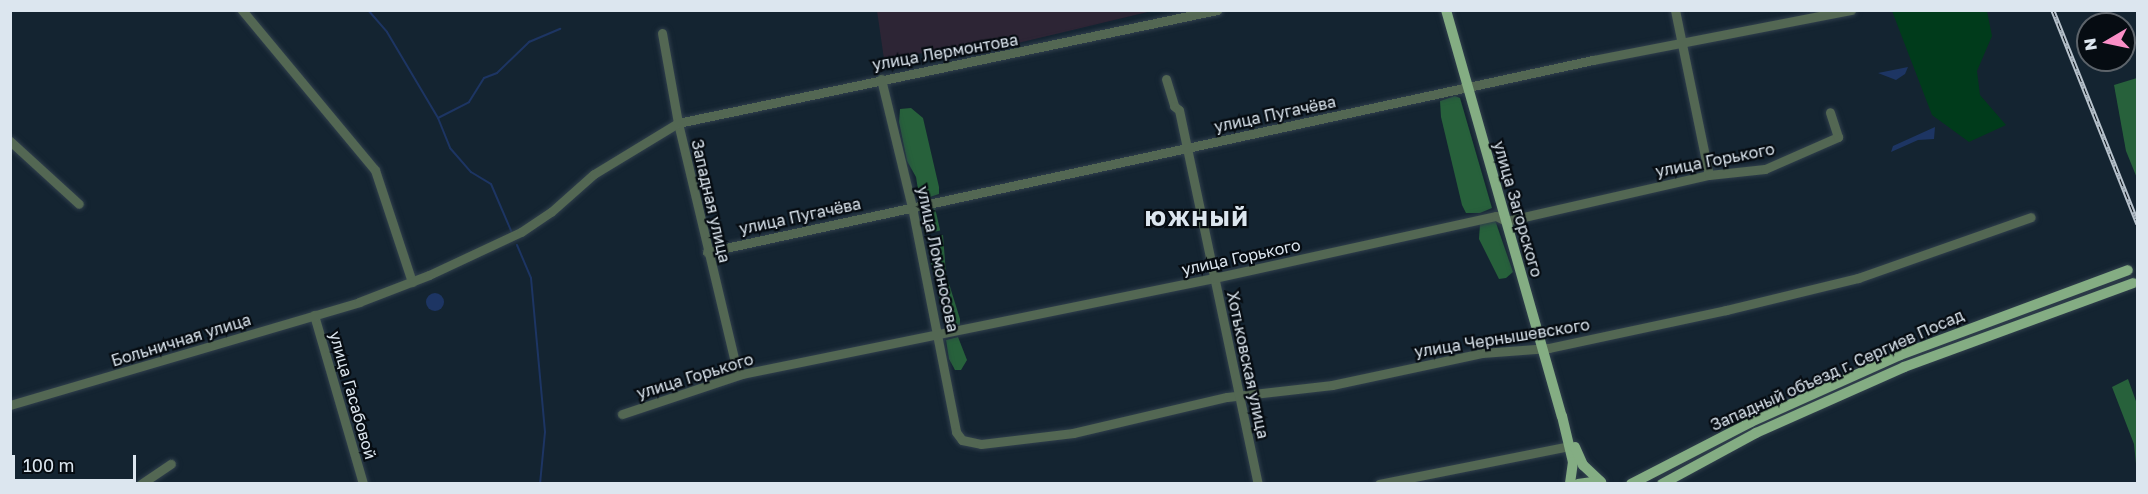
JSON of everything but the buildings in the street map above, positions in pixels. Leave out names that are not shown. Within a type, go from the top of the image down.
[{"type":"main road","name":"улица Загорского","points":[[1446,10],[1563,416]]},
{"type":"main road","name":"Западный объезд г. Сергиев Посад","points":[[1631,483],[1751,422],[1900,355],[2128,270]]},
{"type":"main road","name":"Западный объезд г. Сергиев Посад","points":[[1662,483],[1756,433],[1904,367],[2133,283]]},
{"type":"main road","points":[[1563,416],[1574,469],[1570,483]]},
{"type":"main road","points":[[1563,416],[1583,465],[1603,483]]},
{"type":"main road","points":[[1578,483],[1603,483]]},
{"type":"street","points":[[242,10],[375,170],[412,282]]},
{"type":"street","points":[[1154,10],[1157,22]]},
{"type":"street","name":"улица Лермонтова","points":[[412,282],[521,232],[614,160],[678,123],[881,79],[1024,53],[1217,10]]},
{"type":"street","points":[[1675,10],[1709,175]]},
{"type":"street","name":"улица Пугачёва","points":[[707,252],[1468,90],[1593,60],[1851,10]]},
{"type":"street","name":"Западная улица","points":[[662,33],[678,123],[738,375]]},
{"type":"street","name":"улица Ломоносова","points":[[881,79],[912,207],[957,432],[968,442]]},
{"type":"street","name":"Хотьковская улица","points":[[1166,80],[1179,110],[1188,148],[1258,483]]},
{"type":"street","name":"улица Горького","points":[[622,414],[738,375],[1214,278],[1497,216],[1506,221],[1709,175],[1765,169],[1838,137],[1830,112]]},
{"type":"street","points":[[10,141],[79,204]]},
{"type":"street","name":"улица Чернышевского","points":[[968,442],[997,445],[1074,433],[1238,395],[1332,385],[1482,353],[1544,348],[1822,288],[2031,217]]},
{"type":"street","name":"Больничная улица","points":[[10,405],[359,302],[412,282]]},
{"type":"street","name":"улица Гасабовой","points":[[314,315],[363,483]]},
{"type":"street","points":[[1379,483],[1570,446]]},
{"type":"street","points":[[141,483],[171,464]]},
{"type":"shaded area","points":[[877,11],[1152,11],[993,49],[950,49],[884,59]]},
{"type":"green space","points":[[1892,11],[1987,11],[1992,36],[1977,71],[1980,95],[2006,125],[1969,142],[1932,115]]},
{"type":"green space","points":[[2138,78],[2137,178],[2126,151],[2114,85]]},
{"type":"green space","points":[[1455,96],[1460,98],[1492,208],[1480,213],[1466,213],[1462,205],[1441,117],[1440,101]]},
{"type":"green space","points":[[911,108],[923,118],[939,187],[939,194],[924,199],[919,196],[916,177],[907,161],[899,122],[900,109]]},
{"type":"green space","points":[[935,208],[940,230],[925,234],[919,212]]},
{"type":"green space","points":[[1495,220],[1513,272],[1506,278],[1499,279],[1479,239],[1480,224]]},
{"type":"green space","points":[[943,235],[946,274],[960,319],[960,325],[947,328],[931,263],[937,257],[937,249],[929,238]]},
{"type":"green space","points":[[958,337],[967,360],[961,370],[955,370],[949,359],[946,340]]},
{"type":"green space","points":[[2128,379],[2137,404],[2137,474],[2134,444],[2112,387]]},
{"type":"water","points":[[1908,67],[1905,74],[1896,80],[1878,73]]},
{"type":"water","points":[[1935,127],[1934,139],[1918,140],[1891,152],[1893,146]]},
{"type":"water","points":[[435,293],[441,296],[444,302],[441,308],[435,311],[429,308],[426,302],[429,296]]},
{"type":"waterway","points":[[368,10],[387,32],[438,118],[450,148],[471,172],[491,184],[512,233]]},
{"type":"waterway","points":[[438,118],[469,102],[484,78],[497,73],[529,42],[560,29]]},
{"type":"waterway","points":[[517,245],[531,278],[545,432],[540,484]]},
{"type":"railway","points":[[2053,10],[2138,224]]},
{"type":"district","name":"ЮЖНЫЙ","points":[[1197,218]]}]
